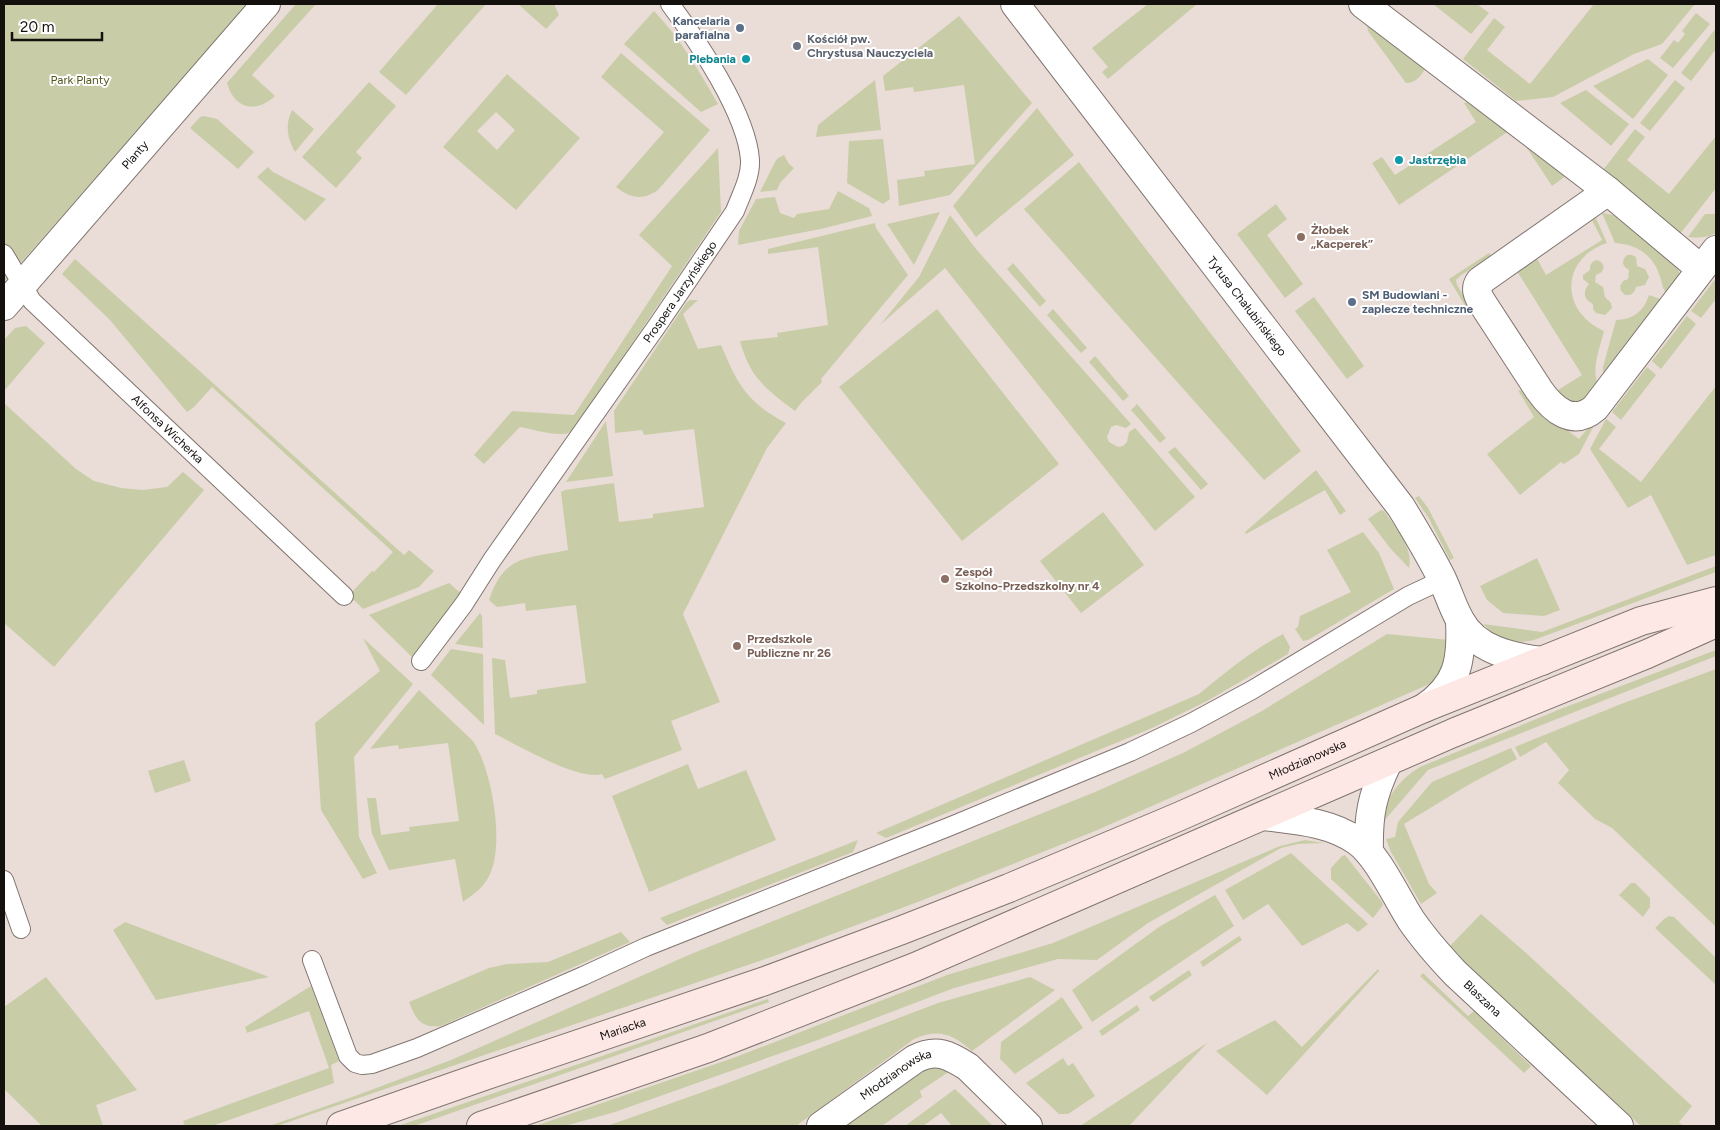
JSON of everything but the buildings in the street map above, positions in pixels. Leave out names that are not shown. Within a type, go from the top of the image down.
[{"type":"main road","points":[[1641,621],[1716,588]]},
{"type":"main road","name":"Młodzianowska","points":[[902,930],[1009,888],[1178,817],[1424,708],[1641,621],[1716,601]]},
{"type":"main road","points":[[481,1126],[708,1048],[915,967],[1454,733],[1648,654],[1716,623]]},
{"type":"main road","points":[[1648,654],[1716,635]]},
{"type":"main road","name":"Mariacka","points":[[341,1126],[765,981],[902,930]]},
{"type":"street","name":"Planty","points":[[4,306],[266,4]]},
{"type":"street","name":"Tytusa Chałubińskiego","points":[[1015,4],[1402,507],[1442,580],[1460,621],[1482,643],[1495,651],[1523,659],[1542,661]]},
{"type":"street","points":[[1363,4],[1608,191],[1708,259],[1595,408],[1580,417],[1555,408],[1546,400],[1497,325],[1478,294],[1476,286],[1480,281],[1608,191]]},
{"type":"street","name":"Tytusa Chałubińskiego","points":[[1424,708],[1448,688],[1454,676],[1461,646],[1460,621]]},
{"type":"street","points":[[1369,852],[1369,821],[1372,799],[1388,762]]},
{"type":"street","name":"Blaszana","points":[[1264,816],[1320,824],[1356,840],[1369,852],[1411,920],[1445,963],[1619,1126]]},
{"type":"street","name":"Młodzianowska","points":[[821,1126],[922,1056],[939,1053],[958,1060],[1028,1126]]},
{"type":"lane","name":"Prospera Jarzyńskiego","points":[[421,661],[464,604],[492,560],[659,324],[738,204],[747,178],[750,160],[744,134],[736,112],[706,58],[670,4]]},
{"type":"lane","name":"Alfonsa Wicherka","points":[[4,254],[32,301],[344,596]]},
{"type":"lane","points":[[312,960],[348,1056],[355,1063],[362,1065],[381,1061],[447,1035],[646,947],[942,830],[1130,752],[1214,711],[1408,596],[1442,580]]},
{"type":"lane","points":[[4,880],[21,930]]},
{"type":"green space","name":"Park Planty","points":[[4,4],[248,4],[4,282]]},
{"type":"green space","points":[[296,4],[316,4],[252,75],[275,96],[268,102],[253,107],[240,103],[230,92],[227,83]]},
{"type":"green space","points":[[438,4],[486,4],[406,95],[379,72]]},
{"type":"green space","points":[[518,4],[554,4],[559,15],[546,29]]},
{"type":"green space","points":[[1148,4],[1197,4],[1108,79],[1102,72],[1108,67],[1092,48]]},
{"type":"green space","points":[[1433,4],[1477,4],[1489,13],[1471,34]]},
{"type":"green space","points":[[1594,4],[1695,4],[1662,44],[1634,54],[1553,97],[1516,101],[1463,59],[1494,18],[1505,27],[1487,50],[1530,84]]},
{"type":"green space","points":[[654,11],[681,44],[718,104],[701,112],[624,44]]},
{"type":"green space","points":[[1696,13],[1710,24],[1673,68],[1660,58],[1674,40],[1678,43],[1685,34],[1682,31]]},
{"type":"green space","points":[[959,16],[1032,103],[950,195],[899,206],[897,180],[925,176],[924,171],[975,164],[964,85],[914,92],[913,87],[885,91],[883,76]]},
{"type":"green space","points":[[1368,22],[1426,67],[1418,78],[1413,82],[1406,83],[1368,31]]},
{"type":"green space","points":[[1716,28],[1716,49],[1691,81],[1681,73]]},
{"type":"green space","points":[[621,53],[710,130],[658,190],[641,197],[626,194],[616,187],[664,132],[601,77]]},
{"type":"green space","points":[[1648,59],[1668,75],[1633,119],[1593,86]]},
{"type":"green space","points":[[507,74],[580,138],[516,210],[443,147]],"holes":[[[496,112],[515,130],[497,150],[477,131]]]},
{"type":"green space","points":[[875,80],[881,130],[816,137],[818,125]]},
{"type":"green space","points":[[1675,80],[1685,88],[1650,131],[1640,123]]},
{"type":"green space","points":[[369,82],[396,106],[356,152],[362,158],[336,188],[302,157]]},
{"type":"green space","points":[[1586,90],[1629,124],[1611,146],[1560,103]]},
{"type":"green space","points":[[1464,103],[1474,103],[1564,169],[1566,176],[1552,186],[1523,142],[1509,131],[1399,205],[1372,163],[1382,157],[1395,175],[1476,122]]},
{"type":"green space","points":[[1037,108],[1074,155],[976,237],[953,206]]},
{"type":"green space","points":[[292,110],[314,129],[295,152],[290,142],[288,131],[288,120]]},
{"type":"green space","points":[[200,117],[217,119],[254,152],[238,169],[190,128]]},
{"type":"green space","points":[[1635,129],[1645,137],[1627,160],[1669,194],[1716,136],[1716,188],[1680,234],[1603,170]]},
{"type":"green space","points":[[883,139],[890,199],[883,204],[847,183],[849,141]]},
{"type":"green space","points":[[718,148],[721,212],[577,425],[570,432],[563,434],[520,427],[484,464],[474,455],[512,411],[574,415],[672,266],[639,235]]},
{"type":"green space","points":[[784,155],[789,164],[794,168],[780,183],[777,190],[760,192],[775,162]]},
{"type":"green space","points":[[1079,162],[1301,451],[1264,480],[1024,209]]},
{"type":"green space","points":[[268,167],[273,172],[326,199],[305,221],[257,177]]},
{"type":"green space","points":[[838,191],[869,208],[872,216],[821,229],[738,245],[739,231],[756,199],[775,197],[780,213],[794,218],[797,214],[829,209]]},
{"type":"green space","points":[[1276,204],[1287,219],[1267,235],[1303,284],[1285,298],[1237,234]]},
{"type":"green space","points":[[940,212],[914,265],[887,224]]},
{"type":"green space","points":[[1602,213],[1613,215],[1678,267],[1680,279],[1668,295],[1657,269],[1649,257],[1637,248],[1615,243]]},
{"type":"green space","points":[[1705,214],[1716,214],[1716,233],[1703,237],[1688,237]]},
{"type":"green space","points":[[950,215],[976,249],[1131,424],[1126,428],[1116,425],[1111,427],[1107,437],[1109,442],[1118,447],[1123,446],[1127,442],[1129,432],[1135,428],[1195,497],[1155,531],[945,268],[880,325],[919,277]]},
{"type":"green space","points":[[1595,216],[1607,243],[1592,250],[1581,260],[1574,272],[1571,285],[1573,298],[1579,311],[1589,322],[1604,331],[1598,351],[1595,372],[1598,385],[1586,400],[1575,406],[1555,392],[1582,375],[1517,271],[1535,255],[1546,275],[1602,240],[1591,218]]},
{"type":"green space","points":[[875,223],[876,228],[908,275],[821,379],[822,382],[795,411],[760,382],[744,354],[740,341],[778,337],[777,333],[828,325],[818,247],[768,254],[768,249]]},
{"type":"green space","points":[[1489,253],[1491,256],[1456,280],[1469,305],[1467,309],[1449,279]]},
{"type":"green space","points":[[1627,255],[1636,257],[1637,266],[1645,269],[1649,277],[1645,285],[1636,287],[1630,295],[1625,295],[1621,291],[1620,286],[1623,281],[1628,279],[1629,270],[1623,263]]},
{"type":"green space","points":[[75,259],[404,555],[409,550],[434,571],[419,587],[363,609],[349,595],[393,552],[212,387],[187,412],[109,319],[62,274]]},
{"type":"green space","points":[[1597,260],[1602,263],[1604,268],[1602,272],[1596,275],[1595,282],[1603,287],[1605,297],[1611,303],[1612,308],[1605,315],[1596,313],[1593,309],[1593,304],[1585,296],[1585,290],[1589,284],[1583,279],[1583,275],[1590,270],[1592,262]]},
{"type":"green space","points":[[1013,263],[1046,301],[1040,307],[1007,269]]},
{"type":"green space","points":[[1716,278],[1716,299],[1701,318],[1691,311]]},
{"type":"green space","points":[[1649,295],[1663,300],[1603,378],[1603,367],[1616,320],[1622,320],[1637,314],[1644,306]]},
{"type":"green space","points":[[1314,297],[1364,366],[1347,379],[1295,311]]},
{"type":"green space","points":[[690,300],[698,300],[683,314],[698,349],[721,345],[733,372],[745,391],[762,408],[786,423],[767,448],[683,614],[720,702],[671,721],[682,750],[605,779],[602,774],[592,775],[565,768],[495,734],[492,658],[505,660],[510,698],[537,694],[537,690],[586,683],[576,605],[526,611],[525,603],[497,607],[489,600],[495,585],[510,566],[529,558],[568,550],[561,492],[565,490],[614,483],[619,522],[653,518],[653,514],[704,507],[694,429],[644,435],[642,430],[615,433],[614,411],[686,303]]},
{"type":"green space","points":[[937,309],[1059,464],[962,541],[839,387]]},
{"type":"green space","points":[[1053,309],[1087,348],[1081,353],[1047,315]]},
{"type":"green space","points":[[1687,316],[1696,324],[1661,369],[1652,361]]},
{"type":"green space","points":[[26,326],[45,343],[4,391],[4,340],[15,328]]},
{"type":"green space","points":[[1095,356],[1129,396],[1123,401],[1089,362]]},
{"type":"green space","points":[[1647,367],[1656,375],[1621,420],[1612,412]]},
{"type":"green space","points":[[1716,386],[1716,555],[1687,565],[1651,495],[1628,508],[1590,449],[1606,419],[1616,427],[1599,449],[1641,482]]},
{"type":"green space","points":[[1518,390],[1522,391],[1529,401],[1579,439],[1600,414],[1579,454],[1564,464],[1561,462],[1520,495],[1487,454],[1534,417]]},
{"type":"green space","points":[[4,403],[76,469],[94,481],[121,488],[142,490],[167,487],[183,472],[204,490],[54,667],[4,623]]},
{"type":"green space","points":[[1137,404],[1166,438],[1160,443],[1131,410]]},
{"type":"green space","points":[[606,421],[613,476],[566,482]]},
{"type":"green space","points":[[1175,447],[1208,484],[1201,490],[1168,452]]},
{"type":"green space","points":[[1316,470],[1346,511],[1340,515],[1325,490],[1246,534],[1245,532]]},
{"type":"green space","points":[[1419,496],[1428,508],[1454,558],[1450,560],[1428,517],[1415,498]]},
{"type":"green space","points":[[1381,510],[1384,511],[1406,545],[1410,560],[1409,568],[1390,548],[1368,519]]},
{"type":"green space","points":[[1103,512],[1144,565],[1081,613],[1040,561]]},
{"type":"green space","points":[[1363,532],[1379,553],[1394,589],[1308,640],[1303,641],[1295,629],[1298,627],[1300,616],[1351,592],[1327,550]]},
{"type":"green space","points":[[1537,558],[1560,610],[1544,616],[1503,613],[1487,600],[1480,586]]},
{"type":"green space","points":[[1716,566],[1716,572],[1534,640],[1520,642],[1506,640],[1494,634],[1483,624],[1542,632]]},
{"type":"green space","points":[[449,583],[463,595],[415,660],[369,615]]},
{"type":"green space","points":[[480,613],[482,616],[483,648],[455,644]]},
{"type":"green space","points":[[1283,634],[1290,647],[1288,654],[1207,701],[1152,728],[886,838],[876,833],[1199,694],[1250,654]]},
{"type":"green space","points":[[1387,634],[1450,640],[1450,657],[1434,682],[1095,831],[923,900],[774,956],[277,1126],[269,1126],[451,1060],[691,954],[1095,792],[1183,753],[1262,711]]},
{"type":"green space","points":[[363,638],[413,684],[354,757],[359,837],[377,873],[363,879],[321,810],[315,723],[380,671]]},
{"type":"green space","points":[[451,649],[483,654],[484,725],[431,675]]},
{"type":"green space","points":[[1716,650],[1716,656],[1428,770],[1383,822],[1384,813],[1394,790],[1412,772],[1420,767],[1563,708]]},
{"type":"green space","points":[[1716,669],[1716,927],[1612,828],[1595,819],[1558,783],[1569,770],[1546,742],[1520,757],[1515,747],[1621,704]]},
{"type":"green space","points":[[419,690],[473,741],[486,770],[491,789],[496,829],[496,848],[493,865],[483,885],[463,902],[455,859],[389,870],[372,834],[367,798],[376,798],[381,835],[410,831],[409,827],[459,821],[448,743],[399,749],[398,745],[370,749]]},
{"type":"green space","points":[[1511,748],[1517,759],[1468,785],[1404,824],[1429,884],[1437,893],[1421,904],[1391,852],[1386,839],[1395,837],[1398,822],[1432,782]]},
{"type":"green space","points":[[184,760],[191,781],[155,793],[148,771]]},
{"type":"green space","points":[[688,764],[698,789],[746,770],[776,840],[649,892],[612,796]]},
{"type":"green space","points":[[858,840],[853,852],[667,925],[660,918]]},
{"type":"green space","points":[[1305,840],[1324,843],[1298,844],[1281,848],[1148,923],[1097,960],[1058,959],[954,988],[818,1040],[615,1112],[565,1126],[535,1126],[736,1057],[947,975],[1053,943],[1280,846]]},
{"type":"green space","points":[[1291,853],[1368,924],[1358,932],[1347,923],[1302,946],[1268,904],[1243,920],[1225,890]]},
{"type":"green space","points":[[1345,855],[1382,902],[1383,905],[1373,918],[1331,879],[1331,868]]},
{"type":"green space","points":[[1631,883],[1635,883],[1650,898],[1650,907],[1643,917],[1619,895]]},
{"type":"green space","points":[[1215,895],[1234,926],[1092,1022],[1072,990],[1159,927]]},
{"type":"green space","points":[[1481,914],[1525,952],[1692,1106],[1679,1122],[1683,1126],[1641,1126],[1448,948]]},
{"type":"green space","points":[[1669,916],[1674,917],[1716,958],[1716,985],[1655,928]]},
{"type":"green space","points":[[125,922],[269,977],[156,1000],[113,930]]},
{"type":"green space","points":[[621,932],[630,942],[441,1026],[429,1026],[420,1022],[409,1002],[489,968],[507,964],[548,962]]},
{"type":"green space","points":[[1239,936],[1242,940],[1203,967],[1200,962]]},
{"type":"green space","points":[[1378,969],[1379,971],[1267,1095],[1216,1051],[1275,1020],[1302,1047]]},
{"type":"green space","points":[[1189,970],[1192,975],[1153,1002],[1149,997]]},
{"type":"green space","points":[[1423,973],[1468,1016],[1474,1011],[1531,1066],[1524,1073],[1420,976]]},
{"type":"green space","points":[[46,977],[137,1090],[96,1105],[103,1126],[42,1126],[4,1089],[4,1007]]},
{"type":"green space","points":[[1030,977],[1055,990],[972,1051],[958,1040],[945,1034],[931,1034],[914,1039],[796,1126],[607,1126],[728,1083],[938,1003]]},
{"type":"green space","points":[[311,986],[339,1061],[331,1065],[334,1083],[212,1126],[185,1126],[183,1121],[329,1068],[309,1011],[247,1033],[245,1027]]},
{"type":"green space","points":[[1062,997],[1083,1028],[1015,1074],[1000,1059],[1001,1042]]},
{"type":"green space","points":[[768,999],[769,1002],[414,1126],[398,1126]]},
{"type":"green space","points":[[1137,1005],[1140,1010],[1102,1036],[1099,1031]]},
{"type":"green space","points":[[1207,1043],[1129,1126],[1080,1126]]},
{"type":"green space","points":[[1063,1058],[1068,1066],[1073,1063],[1095,1096],[1068,1114],[1059,1114],[1026,1083]]},
{"type":"green space","points":[[937,1067],[950,1071],[920,1091],[922,1097],[882,1126],[845,1126],[919,1074],[927,1069]]},
{"type":"green space","points":[[955,1089],[993,1126],[952,1126],[941,1113],[923,1126],[905,1126]]},
{"type":"place","name":"Kancelaria parafialna","points":[[740,28]]},
{"type":"place","name":"Kościół pw. Chrystusa Nauczyciela","points":[[797,46]]},
{"type":"place","name":"Plebania","points":[[746,59]]},
{"type":"place","name":"Jastrzębia","points":[[1399,160]]},
{"type":"place","name":"Żłobek „Kacperek”","points":[[1301,237]]},
{"type":"place","name":"SM Budowlani - zaplecze techniczne","points":[[1352,302]]},
{"type":"place","name":"Zespół Szkolno-Przedszkolny nr 4","points":[[945,579]]},
{"type":"place","name":"Przedszkole Publiczne nr 26","points":[[737,646]]}]
